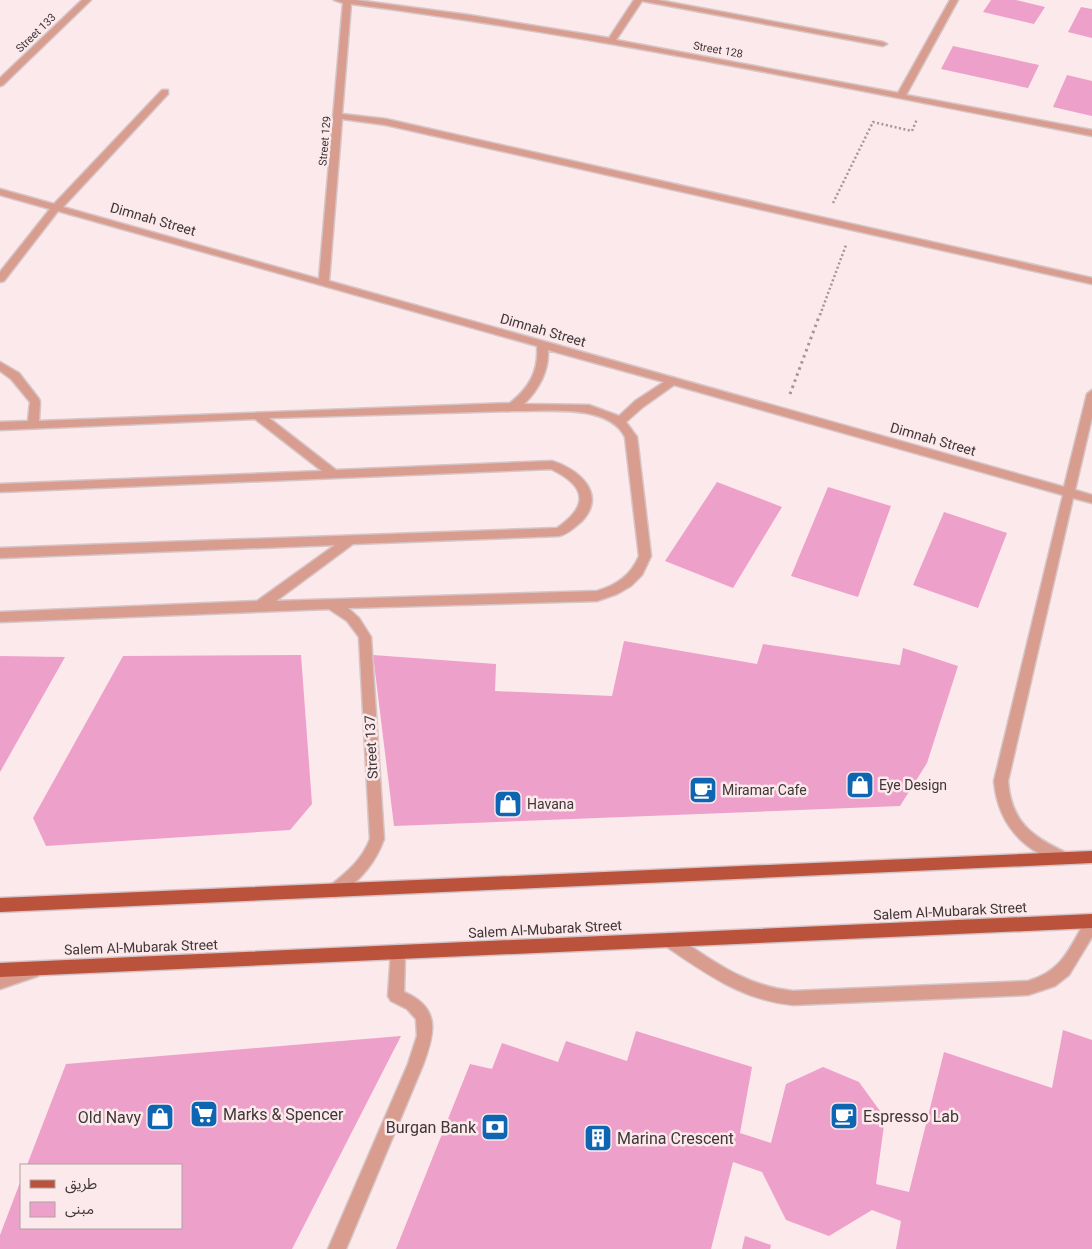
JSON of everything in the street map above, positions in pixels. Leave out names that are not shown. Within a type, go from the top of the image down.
[{"type":"main road","points":[[0,905],[1092,857]]},
{"type":"main road","name":"Salem Al-Mubarak Street","points":[[0,970],[1092,922]]},
{"type":"street","name":"Street 133","points":[[0,83],[87,0]]},
{"type":"street","name":"Street 128","points":[[342,0],[469,17],[611,41],[1092,133]]},
{"type":"street","name":"Street 129","points":[[324,284],[338,116],[342,0]]},
{"type":"street","points":[[611,41],[638,0]]},
{"type":"street","points":[[645,0],[883,44]]},
{"type":"street","points":[[901,96],[954,0]]},
{"type":"street","points":[[0,279],[57,207],[165,92]]},
{"type":"street","points":[[338,116],[386,122],[1092,281]]},
{"type":"street","name":"Dimnah Street","points":[[3,192],[1092,499]]},
{"type":"street","points":[[513,407],[524,398],[539,378],[544,356],[542,345]]},
{"type":"street","points":[[0,366],[15,376],[35,402],[34,424]]},
{"type":"street","points":[[620,421],[639,404],[673,382]]},
{"type":"street","points":[[1062,858],[1044,850],[1028,839],[1015,826],[1006,811],[1001,796],[1001,781],[1092,394]]},
{"type":"street","points":[[0,426],[513,407],[601,412],[620,421],[627,428],[631,437],[645,556],[642,567],[624,586],[597,596],[260,606],[0,617]]},
{"type":"street","points":[[257,415],[334,474]]},
{"type":"street","points":[[0,488],[552,465],[569,472],[575,477],[581,483],[587,497],[584,511],[575,523],[559,532],[0,553]]},
{"type":"street","points":[[260,606],[350,540]]},
{"type":"street","name":"Street 137","points":[[331,604],[348,614],[358,625],[365,637],[376,839],[372,853],[364,866],[336,890]]},
{"type":"street","points":[[669,940],[744,988],[779,998],[794,998],[1028,988],[1050,981],[1059,974],[1070,962],[1092,922]]},
{"type":"street","points":[[337,1249],[416,1065],[426,1035],[425,1019],[418,1008],[396,996],[398,952]]},
{"type":"street","points":[[0,982],[38,969]]},
{"type":"path","points":[[825,220],[873,122],[912,130],[925,101]]},
{"type":"path","points":[[783,412],[854,226]]},
{"type":"building","points":[[991,0],[1016,0],[1045,7],[1034,24],[983,12]]},
{"type":"building","points":[[1081,7],[1092,9],[1092,38],[1068,32]]},
{"type":"building","points":[[953,46],[1039,65],[1028,88],[941,69]]},
{"type":"building","points":[[1067,75],[1092,81],[1092,116],[1053,107]]},
{"type":"building","points":[[717,482],[782,507],[733,588],[665,561]]},
{"type":"building","points":[[828,487],[891,506],[858,597],[791,576]]},
{"type":"building","points":[[944,512],[1007,533],[978,608],[913,585]]},
{"type":"building","points":[[624,641],[757,664],[763,644],[900,665],[903,648],[958,666],[927,763],[900,806],[394,826],[373,655],[496,664],[495,691],[612,696]]},
{"type":"building","points":[[301,655],[312,804],[290,830],[46,846],[33,818],[123,656]]},
{"type":"building","points":[[0,656],[65,657],[0,772]]},
{"type":"building","name":"Marina Crescent","points":[[1063,1030],[1092,1040],[1092,1249],[896,1249],[901,1221],[872,1210],[829,1236],[786,1220],[762,1172],[733,1162],[711,1249],[396,1249],[470,1064],[492,1069],[502,1043],[558,1062],[566,1041],[627,1061],[636,1031],[752,1067],[740,1133],[771,1143],[786,1084],[823,1067],[859,1082],[885,1118],[876,1184],[909,1192],[944,1052],[1052,1088]]},
{"type":"building","name":"Marks & Spencer","points":[[401,1036],[292,1249],[0,1249],[0,1235],[20,1183],[20,1229],[182,1229],[182,1164],[27,1164],[66,1064]]},
{"type":"building","points":[[745,1236],[771,1245],[770,1249],[742,1249]]},
{"type":"place","name":"Eye Design","points":[[860,785]]},
{"type":"place","name":"Miramar Cafe","points":[[703,790]]},
{"type":"place","name":"Havana","points":[[508,804]]},
{"type":"place","name":"Marks & Spencer","points":[[204,1114]]},
{"type":"place","name":"Espresso Lab","points":[[844,1116]]},
{"type":"place","name":"Old Navy","points":[[160,1117]]},
{"type":"place","name":"Burgan Bank","points":[[495,1127]]},
{"type":"place","name":"Marina Crescent","points":[[598,1138]]}]
